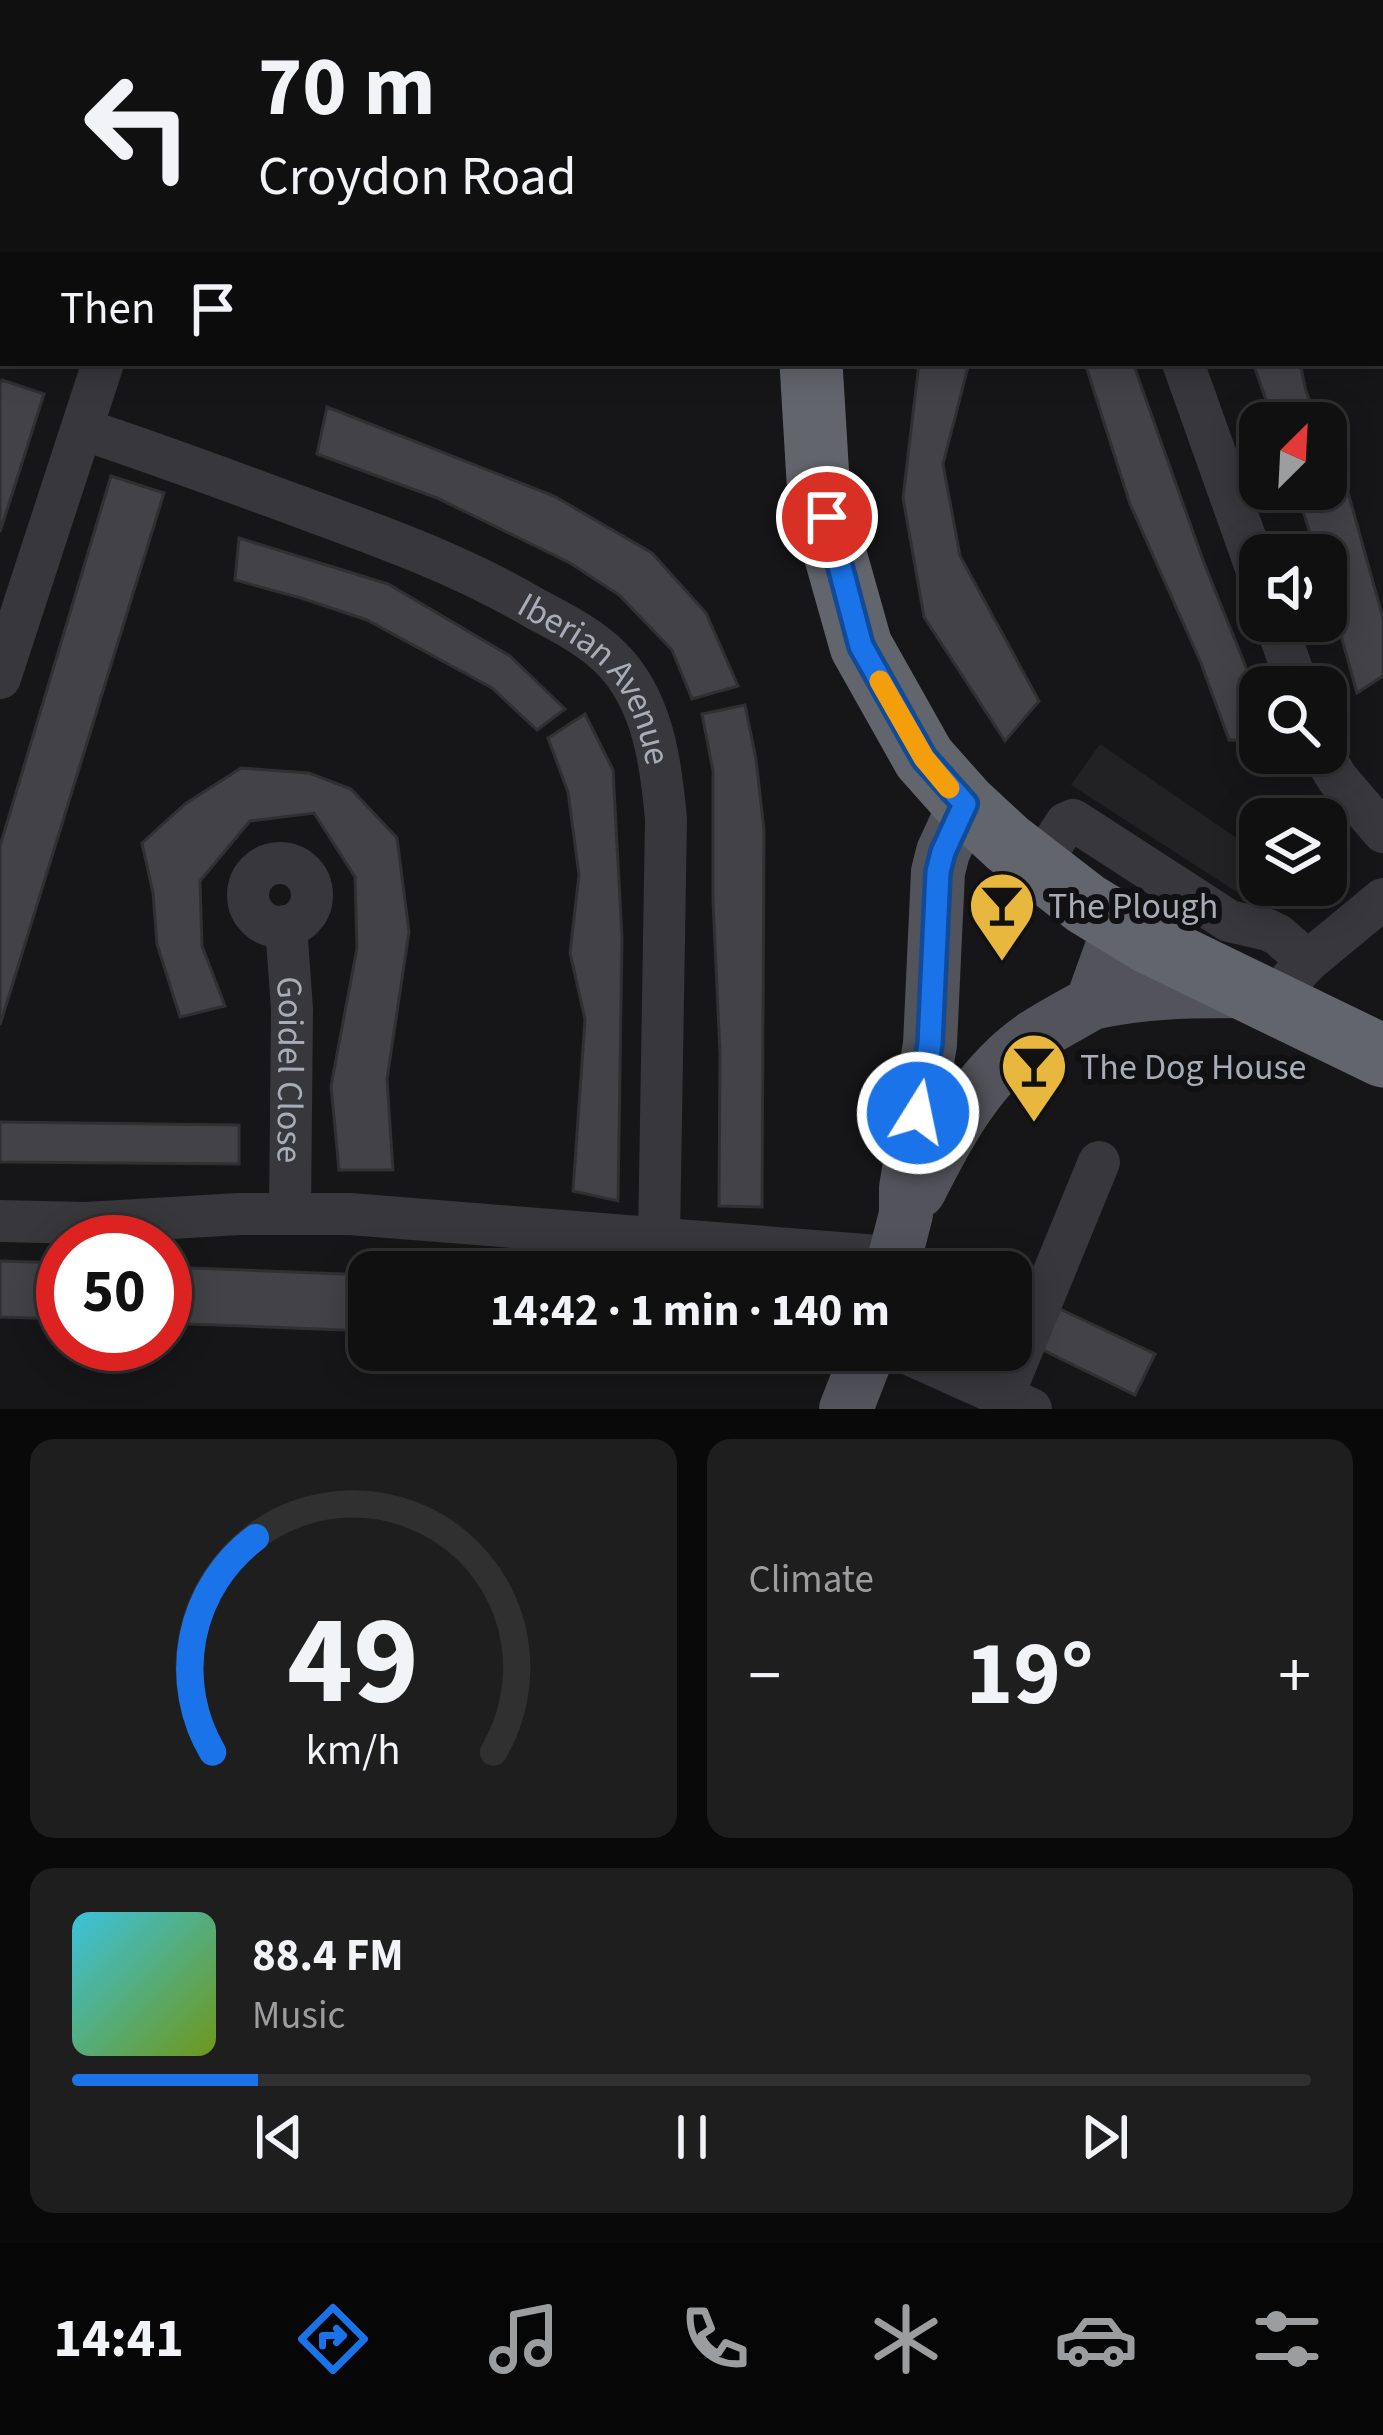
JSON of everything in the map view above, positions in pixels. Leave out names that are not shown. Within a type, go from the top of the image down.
[{"type":"highway","points":[[813,366],[818,480],[861,646],[924,758],[965,804],[1037,868],[1120,926],[1278,986],[1383,1056]]},
{"type":"main road","points":[[897,1249],[930,1044],[938,872],[965,804]]},
{"type":"main road","points":[[1092,1003],[1120,926]]},
{"type":"main road","points":[[897,1249],[959,1115],[982,1085],[1032,1038],[1092,1003],[1120,997],[1278,986]]},
{"type":"main road","points":[[924,1075],[982,1085]]},
{"type":"main road","points":[[846,1409],[861,1371]]},
{"type":"street","points":[[0,678],[102,366]]},
{"type":"street","points":[[1184,366],[1244,534]]},
{"type":"street","name":"Iberian Avenue","points":[[82,429],[470,572],[577,632],[612,659],[628,679],[654,738],[665,819],[659,1238]]},
{"type":"street","points":[[1335,774],[1383,832]]},
{"type":"street","points":[[1037,868],[1066,823],[1073,820],[1229,921],[1278,935],[1278,986]]},
{"type":"street","points":[[1278,986],[1383,898]]},
{"type":"street","name":"Goidel Close","points":[[286,926],[292,1009],[290,1214]]},
{"type":"street","points":[[947,1371],[1017,1402],[1099,1162]]},
{"type":"street","points":[[0,1221],[86,1223],[350,1214],[878,1256],[897,1249]]},
{"type":"shaded area","points":[[1100,744],[1239,840],[1239,893],[1071,785]]},
{"type":"building","points":[[919,366],[968,366],[943,464],[960,556],[1039,701],[1005,741],[924,617],[903,498]]},
{"type":"building","points":[[1086,366],[1134,366],[1245,666],[1239,666],[1239,740],[1229,740],[1201,663],[1130,504]]},
{"type":"building","points":[[1254,366],[1301,366],[1310,402],[1267,402]]},
{"type":"building","points":[[2,380],[44,394],[0,532],[0,385]]},
{"type":"building","points":[[327,407],[554,496],[652,553],[706,613],[738,686],[692,699],[672,650],[619,595],[570,563],[437,498],[317,454]]},
{"type":"building","points":[[111,476],[164,493],[0,1025],[0,846]]},
{"type":"building","points":[[1347,489],[1383,618],[1383,676],[1357,693],[1343,642],[1347,642],[1347,534],[1310,534],[1303,510],[1347,510]]},
{"type":"building","points":[[239,538],[388,584],[510,656],[565,709],[537,730],[492,688],[367,620],[235,580]]},
{"type":"building","points":[[745,705],[764,830],[762,1207],[719,1206],[713,771],[702,714]]},
{"type":"building","points":[[585,714],[613,770],[622,938],[618,1201],[573,1191],[585,1019],[570,953],[579,875],[568,792],[548,738]]},
{"type":"building","points":[[241,768],[309,773],[351,789],[397,838],[409,932],[387,1079],[393,1170],[339,1170],[331,1086],[357,948],[355,877],[314,813],[250,821],[200,881],[202,946],[225,1006],[180,1017],[157,944],[142,843],[185,804]]},
{"type":"building","points":[[0,1122],[239,1125],[239,1164],[0,1162]]},
{"type":"building","points":[[0,1261],[36,1262],[36,1318],[0,1317]]},
{"type":"building","points":[[192,1268],[348,1274],[348,1330],[192,1324]]},
{"type":"building","points":[[1060,1309],[1155,1354],[1135,1395],[1041,1349]]},
{"type":"slow traffic","points":[[880,681],[924,758],[949,788]]},
{"type":"place","name":"The Plough","points":[[1002,964]]},
{"type":"place","name":"The Dog House","points":[[1034,1125]]},
{"type":"route","points":[[827,517],[861,646],[924,758],[965,804],[938,872],[930,1044],[918,1113]]}]
